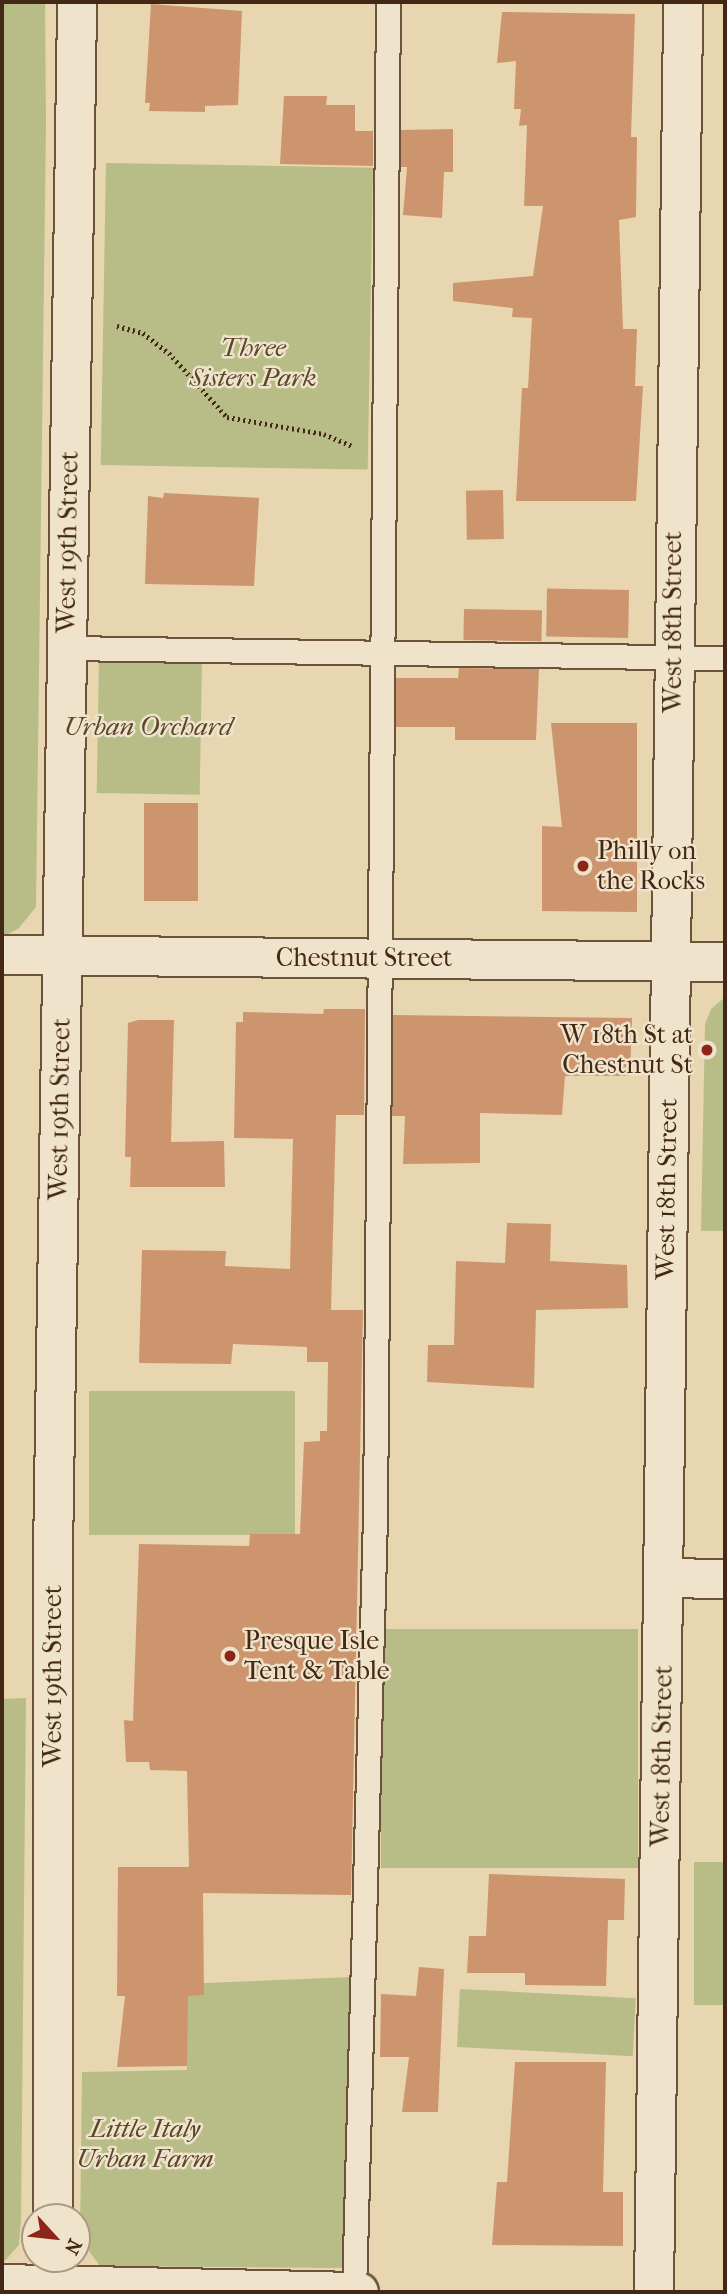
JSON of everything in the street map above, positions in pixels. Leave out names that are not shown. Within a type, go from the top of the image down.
[{"type":"street","name":"West 19th Street","points":[[52,2203],[53,1554],[77,2]]},
{"type":"street","name":"West 18th Street","points":[[654,2292],[672,960],[671,656],[683,2]]},
{"type":"street","name":"Chestnut Street","points":[[2,955],[725,961]]},
{"type":"street","points":[[665,1578],[725,1579]]},
{"type":"street","points":[[2,2284],[51,2278],[357,2292]]},
{"type":"lane","points":[[357,2292],[375,1517],[388,2]]},
{"type":"lane","points":[[66,648],[725,658]]},
{"type":"path","points":[[117,326],[143,334],[169,353],[238,422],[324,435],[384,459]]},
{"type":"green space","points":[[2,2],[45,2],[46,124],[36,907],[18,929],[2,937]]},
{"type":"green space","name":"Three Sisters Park","points":[[106,163],[373,168],[368,470],[101,465]]},
{"type":"green space","name":"Urban Orchard","points":[[99,661],[202,663],[200,795],[97,793]]},
{"type":"green space","points":[[725,997],[725,1231],[701,1231],[705,1024],[711,1009]]},
{"type":"green space","points":[[89,1391],[295,1391],[295,1535],[89,1535]]},
{"type":"green space","points":[[381,1629],[638,1629],[638,1868],[381,1868]]},
{"type":"green space","points":[[26,1698],[21,2220],[19,2245],[2,2264],[2,1699]]},
{"type":"green space","points":[[694,1862],[725,1862],[725,2005],[694,2005]]},
{"type":"green space","name":"Little Italy Urban Farm","points":[[352,1977],[345,2262],[341,2268],[100,2266],[91,2254],[91,2203],[80,2203],[82,2072],[187,2070],[187,1996],[204,1983]]},
{"type":"green space","points":[[460,1989],[636,1998],[633,2056],[457,2047]]},
{"type":"building","points":[[151,4],[242,11],[238,105],[205,106],[205,112],[149,111],[150,103],[145,103]]},
{"type":"building","points":[[502,12],[635,14],[631,137],[637,137],[636,217],[619,220],[623,329],[637,329],[635,386],[643,386],[636,501],[516,501],[522,388],[528,388],[532,318],[512,317],[513,308],[453,301],[453,283],[533,276],[543,206],[524,206],[527,125],[519,126],[521,109],[514,109],[516,61],[497,63]]},
{"type":"building","points":[[284,96],[327,96],[326,105],[355,105],[355,131],[373,131],[373,166],[280,164]]},
{"type":"building","points":[[453,129],[453,172],[444,172],[442,218],[403,215],[407,167],[401,167],[401,130]]},
{"type":"building","points":[[503,490],[504,539],[467,540],[466,491]]},
{"type":"building","points":[[164,493],[259,498],[254,586],[145,584],[148,496],[163,498]]},
{"type":"building","points":[[547,589],[629,590],[628,638],[546,637]]},
{"type":"building","points":[[464,609],[542,610],[541,641],[463,640]]},
{"type":"building","points":[[459,668],[539,669],[536,740],[455,740],[455,727],[396,727],[396,678],[458,678]]},
{"type":"building","points":[[551,723],[637,723],[637,912],[542,911],[542,826],[562,827]]},
{"type":"building","points":[[144,803],[198,803],[198,901],[144,901]]},
{"type":"building","points":[[324,1009],[365,1009],[364,1115],[336,1115],[331,1310],[363,1310],[351,1895],[203,1893],[204,1995],[188,1996],[187,2066],[117,2067],[125,1996],[117,1996],[118,1867],[189,1867],[187,1771],[150,1770],[149,1762],[126,1762],[124,1720],[133,1721],[139,1544],[249,1546],[250,1534],[300,1534],[304,1442],[320,1441],[320,1431],[327,1431],[328,1362],[307,1362],[307,1347],[233,1344],[231,1364],[139,1363],[142,1250],[226,1251],[225,1266],[290,1269],[293,1139],[234,1138],[236,1022],[243,1022],[243,1012],[323,1014]]},
{"type":"building","points":[[393,1015],[632,1018],[630,1076],[565,1076],[562,1115],[480,1113],[480,1163],[403,1164],[405,1116],[392,1116]]},
{"type":"building","points":[[138,1020],[174,1020],[171,1142],[224,1141],[225,1187],[130,1187],[131,1157],[125,1157],[128,1023]]},
{"type":"building","points":[[507,1223],[551,1224],[550,1261],[627,1265],[628,1308],[536,1310],[534,1388],[427,1382],[428,1345],[454,1345],[456,1261],[505,1263]]},
{"type":"building","points":[[489,1874],[625,1879],[624,1920],[608,1920],[606,1986],[525,1985],[525,1973],[467,1973],[469,1936],[486,1936]]},
{"type":"building","points":[[419,1967],[444,1969],[438,2112],[402,2112],[409,2057],[380,2057],[381,1994],[416,1996]]},
{"type":"building","points":[[515,2062],[606,2062],[603,2192],[623,2192],[623,2246],[492,2245],[497,2182],[507,2182]]},
{"type":"place","name":"Philly on the Rocks","points":[[583,866]]},
{"type":"place","name":"W 18th St at Chestnut St","points":[[707,1050]]},
{"type":"place","name":"Presque Isle Tent & Table","points":[[230,1656]]}]
